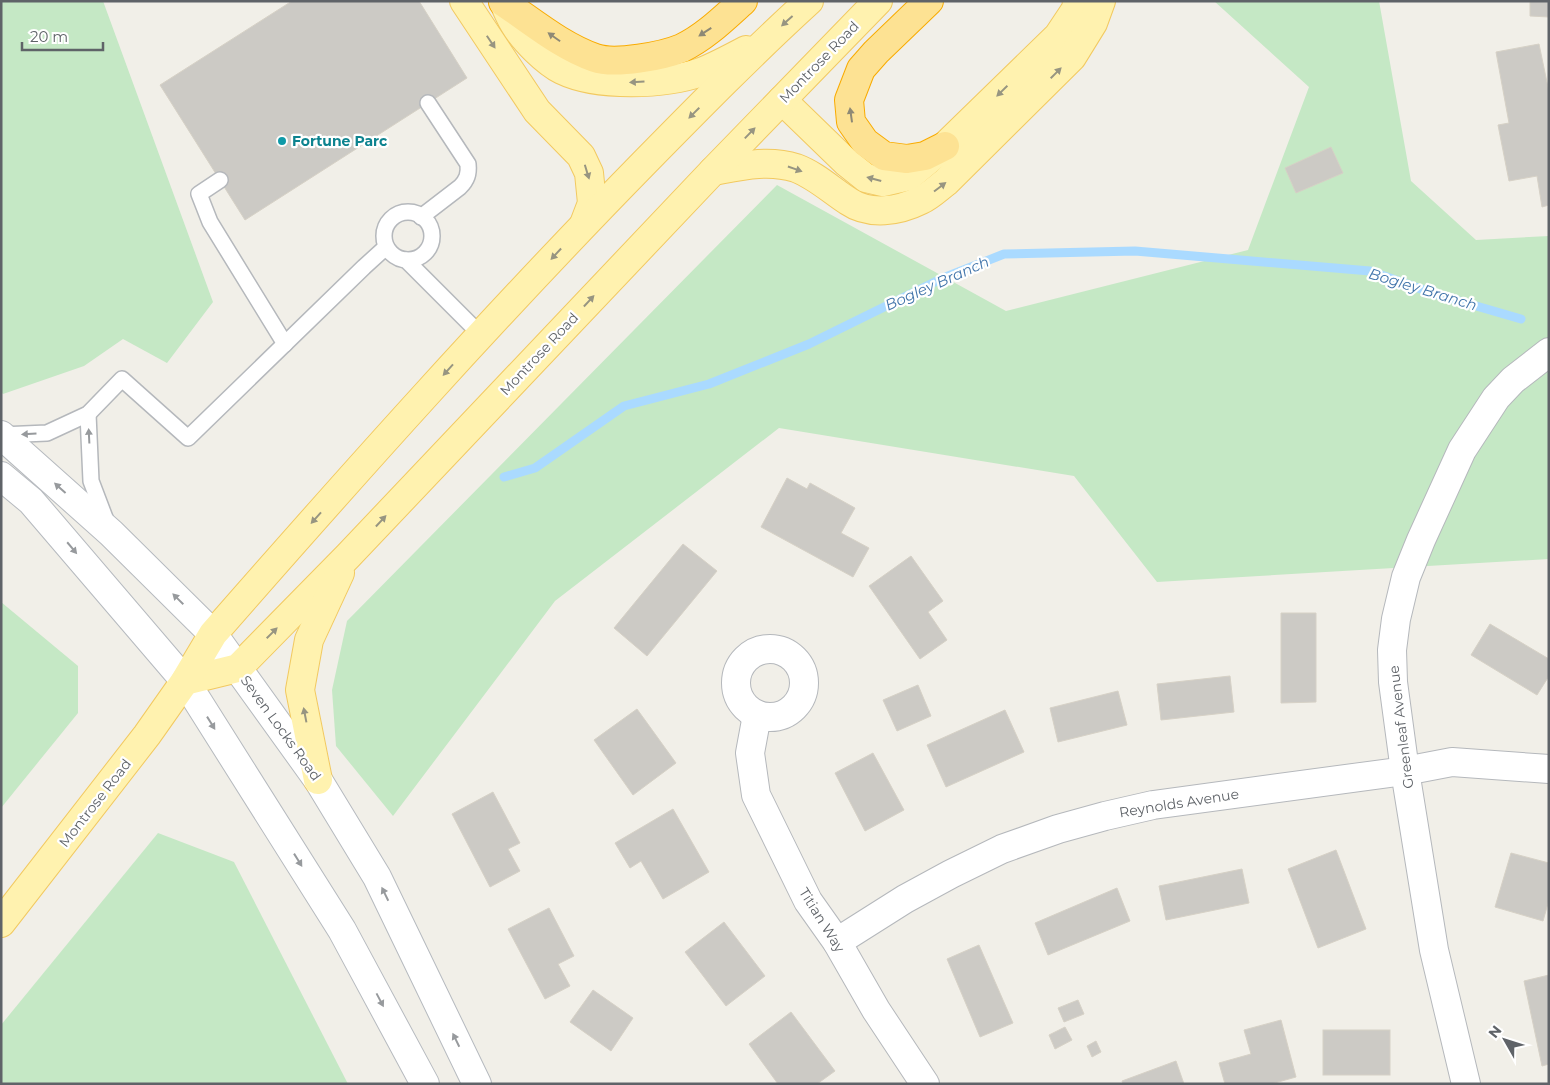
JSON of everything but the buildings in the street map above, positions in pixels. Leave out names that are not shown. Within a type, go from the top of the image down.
[{"type":"highway","points":[[503,2],[562,43],[597,58],[625,60],[648,57],[681,48],[717,25],[742,1]]},
{"type":"highway","points":[[929,1],[861,69],[849,100],[851,122],[865,142],[884,156],[907,160],[925,156],[946,146]]},
{"type":"main road","points":[[464,1],[538,111],[581,156],[589,173],[592,203],[584,224]]},
{"type":"main road","name":"Montrose Road","points":[[1,923],[105,791],[185,681],[213,634],[480,334],[584,224],[765,41],[810,1]]},
{"type":"main road","name":"Montrose Road","points":[[238,668],[348,556],[713,171],[878,1]]},
{"type":"main road","points":[[782,100],[846,162],[866,178],[883,182],[909,176],[946,146],[1058,36],[1076,9],[1077,1]]},
{"type":"main road","points":[[713,171],[768,162],[796,168],[818,180],[850,203],[869,210],[894,210],[922,200],[946,182],[1072,57],[1093,23],[1101,1]]},
{"type":"main road","points":[[503,2],[515,26],[538,52],[562,70],[595,80],[628,83],[665,81],[701,72],[765,41]]},
{"type":"main road","points":[[318,780],[300,690],[310,640],[348,556]]},
{"type":"main road","points":[[185,681],[238,668]]},
{"type":"street","name":"Greenleaf Avenue","points":[[1466,1084],[1434,950],[1405,771],[1393,682],[1392,650],[1396,619],[1406,577],[1420,540],[1462,450],[1496,398],[1513,380],[1549,352]]},
{"type":"street","name":"Seven Locks Road","points":[[1,435],[111,533],[213,634],[238,668],[318,780],[377,877],[477,1084]]},
{"type":"street","points":[[1,476],[31,501],[185,681],[342,930],[424,1084]]},
{"type":"street","name":"Titian Way","points":[[757,715],[750,752],[756,795],[808,901],[837,942],[876,1010],[925,1084]]},
{"type":"street","name":"Reynolds Avenue","points":[[837,942],[905,899],[951,874],[1002,850],[1058,829],[1105,816],[1153,805],[1405,771],[1452,762],[1549,769]]},
{"type":"lane","points":[[421,217],[460,188],[466,182],[469,170],[468,164],[428,103]]},
{"type":"lane","points":[[220,180],[199,194],[210,222],[285,344]]},
{"type":"lane","points":[[410,212],[421,217],[429,225],[432,232],[430,248],[418,259],[406,260],[395,257],[386,247],[385,228],[395,216],[402,213],[410,212]]},
{"type":"lane","points":[[1,435],[47,433],[88,414],[122,379],[188,438],[386,247]]},
{"type":"lane","points":[[406,260],[480,334]]},
{"type":"lane","points":[[88,414],[91,481],[111,533]]},
{"type":"green space","points":[[1,1],[103,1],[213,302],[167,363],[123,339],[84,366],[3,394],[1,392]]},
{"type":"green space","points":[[1214,1],[1379,1],[1411,181],[1476,240],[1549,236],[1549,559],[1157,582],[1074,476],[779,428],[555,601],[393,816],[336,746],[332,690],[347,621],[777,185],[1006,311],[1248,250],[1309,87]]},
{"type":"green space","points":[[1,602],[78,666],[78,713],[1,808]]},
{"type":"green space","points":[[158,833],[234,862],[348,1084],[1,1084],[1,1025]]},
{"type":"waterway","name":"Bogley Branch","points":[[504,477],[535,468],[624,406],[709,384],[809,344],[943,278],[1004,254],[1135,251],[1370,271],[1435,294],[1521,319]]},
{"type":"place","name":"Fortune Parc","points":[[282,141]]}]
